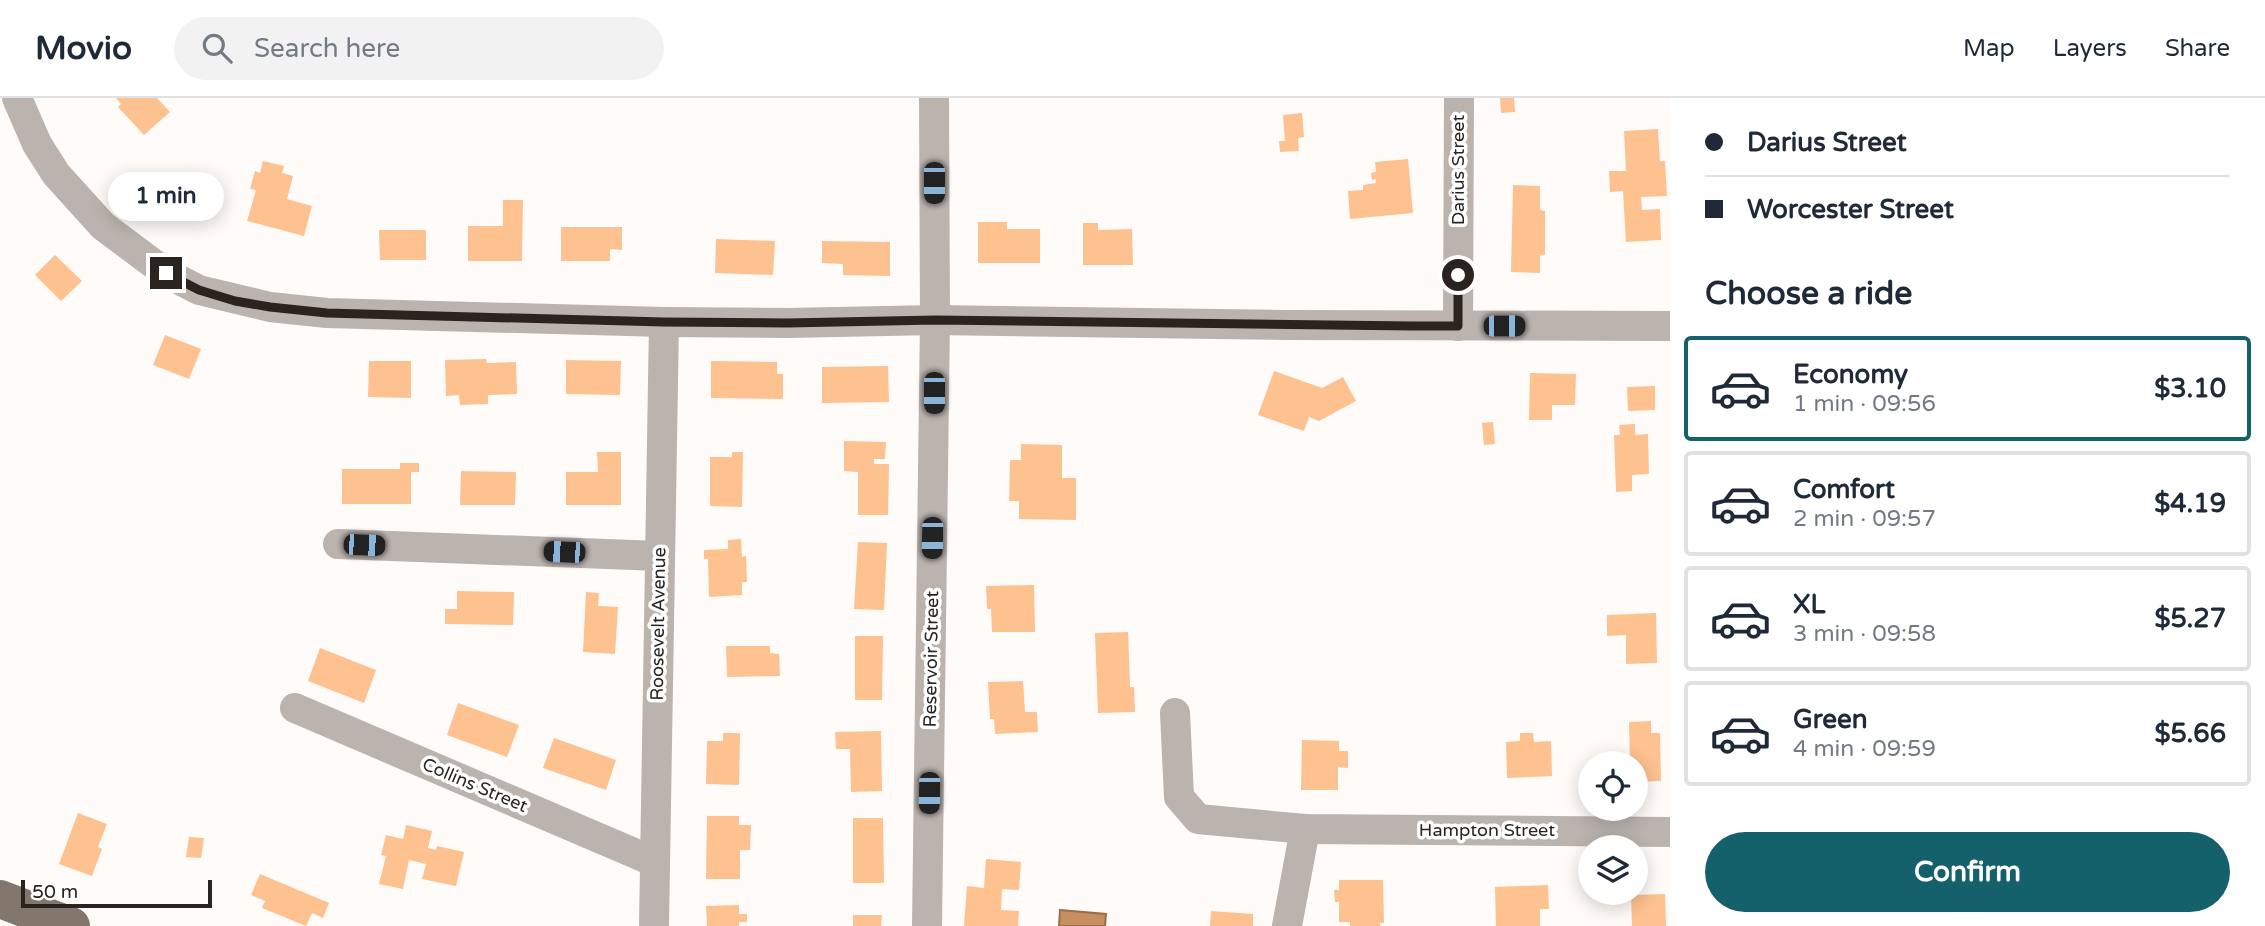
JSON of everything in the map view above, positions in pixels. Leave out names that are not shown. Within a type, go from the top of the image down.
[{"type":"main road","points":[[0,899],[71,926]]},
{"type":"street","points":[[17,98],[37,144],[56,174],[103,226],[166,273],[199,290],[270,307],[327,313],[664,322],[935,320],[1670,326]]},
{"type":"street","name":"Reservoir Street","points":[[927,926],[935,320],[934,98]]},
{"type":"street","name":"Darius Street","points":[[1458,326],[1459,98]]},
{"type":"street","name":"Roosevelt Avenue","points":[[654,926],[664,322]]},
{"type":"street","points":[[338,544],[659,556]]},
{"type":"street","name":"Collins Street","points":[[295,708],[655,863]]},
{"type":"street","name":"Hampton Street","points":[[1175,713],[1179,797],[1198,820],[1305,829],[1670,832]]},
{"type":"street","points":[[1287,926],[1305,829]]},
{"type":"shaded area","points":[[1060,910],[1106,914],[1105,926],[1059,926]]},
{"type":"building","points":[[116,98],[157,98],[170,112],[144,135],[118,107],[121,104]]},
{"type":"building","points":[[1500,98],[1514,98],[1515,112],[1501,113]]},
{"type":"building","points":[[1302,113],[1304,137],[1298,138],[1299,151],[1280,152],[1279,141],[1285,141],[1283,115]]},
{"type":"building","points":[[1658,129],[1660,161],[1665,161],[1667,196],[1641,197],[1642,210],[1660,209],[1661,240],[1626,242],[1623,191],[1610,192],[1609,171],[1626,171],[1624,131]]},
{"type":"building","points":[[1408,159],[1413,213],[1350,219],[1348,191],[1363,190],[1363,185],[1376,183],[1376,179],[1372,180],[1371,173],[1376,172],[1375,162]]},
{"type":"building","points":[[263,161],[284,166],[282,173],[293,176],[287,199],[312,206],[304,236],[247,221],[256,190],[250,189],[255,171],[260,173]]},
{"type":"building","points":[[1513,185],[1540,186],[1540,210],[1545,211],[1545,255],[1540,255],[1540,273],[1511,272]]},
{"type":"building","points":[[503,200],[523,200],[522,261],[468,261],[468,226],[503,226]]},
{"type":"building","points":[[978,222],[1007,222],[1007,229],[1040,229],[1040,263],[978,263]]},
{"type":"building","points":[[1083,223],[1098,223],[1098,230],[1132,229],[1133,265],[1083,265]]},
{"type":"building","points":[[561,227],[622,227],[622,250],[610,249],[610,261],[561,261]]},
{"type":"building","points":[[379,230],[426,230],[426,260],[380,260]]},
{"type":"building","points":[[716,239],[775,241],[773,275],[715,273]]},
{"type":"building","points":[[822,241],[890,242],[890,276],[843,275],[843,264],[822,263]]},
{"type":"building","points":[[55,255],[82,281],[61,301],[35,275]]},
{"type":"building","points":[[165,335],[201,349],[189,379],[153,365]]},
{"type":"building","points":[[486,359],[487,363],[516,362],[517,394],[488,395],[488,404],[460,405],[459,395],[446,396],[445,360]]},
{"type":"building","points":[[566,360],[621,361],[620,395],[566,394]]},
{"type":"building","points":[[369,361],[411,361],[411,398],[368,397]]},
{"type":"building","points":[[711,361],[777,362],[777,374],[783,374],[783,399],[711,398]]},
{"type":"building","points":[[888,366],[889,402],[822,403],[822,367]]},
{"type":"building","points":[[1274,371],[1322,388],[1343,377],[1356,401],[1319,421],[1309,417],[1304,431],[1258,415]]},
{"type":"building","points":[[1530,373],[1576,374],[1575,405],[1552,405],[1552,420],[1529,420]]},
{"type":"building","points":[[1655,386],[1655,410],[1628,411],[1627,387]]},
{"type":"building","points":[[1493,422],[1495,444],[1484,445],[1482,423]]},
{"type":"building","points":[[1635,424],[1635,435],[1648,434],[1649,474],[1632,475],[1632,491],[1616,492],[1614,435],[1620,435],[1619,425]]},
{"type":"building","points":[[844,441],[886,442],[885,459],[874,459],[874,464],[889,464],[888,515],[858,515],[858,472],[844,471]]},
{"type":"building","points":[[1021,444],[1062,445],[1062,478],[1076,478],[1076,520],[1019,519],[1019,501],[1009,501],[1010,460],[1021,460]]},
{"type":"building","points":[[597,452],[621,452],[621,505],[566,505],[566,472],[598,472]]},
{"type":"building","points":[[732,452],[743,452],[742,507],[710,506],[710,457],[732,457]]},
{"type":"building","points":[[400,463],[419,463],[419,472],[411,472],[411,504],[342,504],[342,469],[400,469]]},
{"type":"building","points":[[461,471],[516,472],[515,505],[460,505]]},
{"type":"building","points":[[741,539],[742,557],[746,556],[747,582],[742,582],[742,595],[709,597],[708,559],[704,559],[704,550],[728,549],[728,540]]},
{"type":"building","points":[[858,542],[887,543],[884,610],[854,609]]},
{"type":"building","points":[[1034,585],[1035,632],[992,632],[986,586]]},
{"type":"building","points":[[457,591],[514,592],[513,625],[445,624],[445,609],[457,609]]},
{"type":"building","points":[[586,592],[599,593],[598,606],[618,607],[615,654],[583,652]]},
{"type":"building","points":[[1656,613],[1657,663],[1626,664],[1626,635],[1607,636],[1607,615]]},
{"type":"building","points":[[1128,632],[1130,687],[1134,687],[1135,712],[1098,713],[1095,633]]},
{"type":"building","points":[[855,636],[883,636],[882,700],[855,700]]},
{"type":"building","points":[[726,646],[770,646],[770,653],[779,654],[780,676],[727,677]]},
{"type":"building","points":[[320,648],[376,670],[364,703],[308,681]]},
{"type":"building","points":[[1023,681],[1025,712],[1037,712],[1038,732],[995,734],[994,719],[990,719],[988,682]]},
{"type":"building","points":[[458,703],[519,725],[507,757],[447,735]]},
{"type":"building","points":[[1651,721],[1651,733],[1660,733],[1661,781],[1648,782],[1648,751],[1630,751],[1629,722]]},
{"type":"building","points":[[881,731],[882,791],[851,792],[850,749],[836,749],[835,732]]},
{"type":"building","points":[[723,733],[740,733],[739,785],[706,784],[707,741],[723,741]]},
{"type":"building","points":[[1520,733],[1533,733],[1534,742],[1551,741],[1552,776],[1507,778],[1506,742],[1520,741]]},
{"type":"building","points":[[554,738],[616,760],[606,790],[543,768]]},
{"type":"building","points":[[1302,740],[1339,741],[1339,751],[1348,751],[1348,768],[1338,767],[1338,790],[1301,790]]},
{"type":"building","points":[[78,813],[107,824],[98,847],[102,849],[92,876],[59,864]]},
{"type":"building","points":[[707,816],[739,816],[739,825],[751,825],[750,850],[740,850],[740,879],[706,879]]},
{"type":"building","points":[[853,818],[883,818],[884,883],[853,883]]},
{"type":"building","points":[[406,825],[432,831],[428,848],[436,850],[437,846],[464,852],[456,886],[422,879],[426,864],[409,860],[403,889],[379,884],[386,856],[381,855],[386,835],[403,839]]},
{"type":"building","points":[[189,837],[204,838],[201,858],[186,857]]},
{"type":"building","points":[[986,859],[1021,862],[1019,890],[1002,889],[1001,910],[1019,911],[1018,926],[964,926],[967,886],[984,888]]},
{"type":"building","points":[[260,874],[329,903],[323,918],[312,913],[306,926],[262,908],[265,901],[251,895]]},
{"type":"building","points":[[1339,880],[1383,880],[1384,923],[1380,923],[1380,926],[1350,926],[1350,922],[1339,922],[1339,902],[1335,902],[1334,890],[1339,890]]},
{"type":"building","points":[[1548,885],[1549,909],[1540,909],[1540,926],[1496,926],[1495,887]]},
{"type":"building","points":[[1648,894],[1665,894],[1666,926],[1632,926],[1631,905],[1648,905]]},
{"type":"building","points":[[739,905],[739,914],[747,914],[747,922],[739,922],[739,926],[707,926],[706,906]]},
{"type":"building","points":[[1211,911],[1253,914],[1253,926],[1210,926]]},
{"type":"building","points":[[853,915],[882,915],[881,926],[853,926]]},
{"type":"route","points":[[166,273],[199,290],[235,301],[327,313],[664,322],[935,320],[1412,326],[1458,326],[1458,275]]}]
